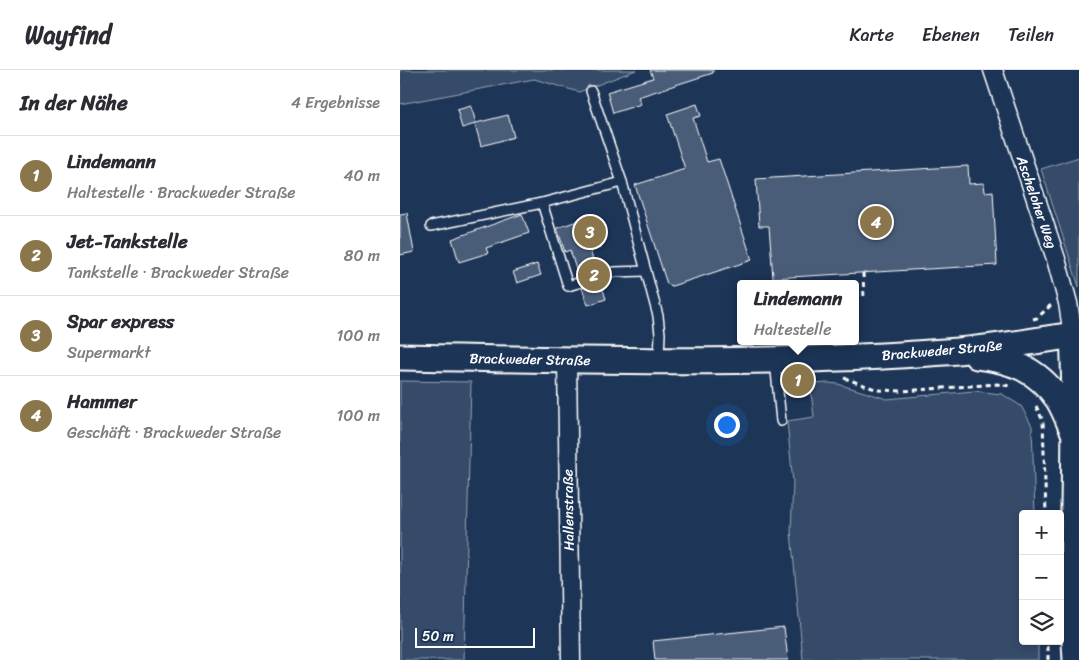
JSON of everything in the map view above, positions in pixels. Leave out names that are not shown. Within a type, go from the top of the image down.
[{"type":"street","name":"Ascheloher Weg","points":[[992,70],[1056,259],[1076,335]]},
{"type":"street","name":"Brackweder Straße","points":[[400,357],[659,361],[775,360],[945,352],[1076,335]]},
{"type":"street","points":[[1076,335],[1073,624],[1076,660]]},
{"type":"street","points":[[945,352],[997,358],[1029,370],[1058,399],[1076,435]]},
{"type":"street","name":"Hallenstraße","points":[[567,360],[571,660]]},
{"type":"lane","points":[[591,91],[622,182],[658,316],[660,334],[659,361]]},
{"type":"lane","points":[[432,226],[542,203],[622,182]]},
{"type":"lane","points":[[542,203],[568,286],[614,272],[646,271]]},
{"type":"lane","points":[[775,360],[781,421]]},
{"type":"path","points":[[863,273],[864,300]]},
{"type":"path","points":[[1037,318],[1051,305]]},
{"type":"path","points":[[1036,405],[1043,421],[1046,510]]},
{"type":"path","points":[[1048,645],[1048,660]]},
{"type":"shaded area","points":[[400,70],[636,70],[579,92],[534,79],[400,104]]},
{"type":"shaded area","points":[[1079,157],[1079,287],[1041,169]]},
{"type":"shaded area","points":[[400,381],[471,382],[464,660],[400,660]]},
{"type":"shaded area","points":[[810,384],[838,384],[887,399],[974,391],[1002,394],[1021,406],[1032,426],[1035,510],[1019,510],[1019,645],[1038,645],[1038,660],[803,660],[791,532],[793,483],[787,421],[814,417]]},
{"type":"building","points":[[650,70],[713,70],[713,73],[638,97],[641,104],[613,113],[607,92],[653,78]]},
{"type":"building","points":[[697,104],[701,116],[693,118],[707,162],[719,159],[752,260],[672,286],[667,284],[635,185],[685,169],[667,114]]},
{"type":"building","points":[[471,106],[476,123],[508,115],[514,137],[481,146],[475,124],[462,128],[457,110]]},
{"type":"building","points":[[968,166],[969,184],[984,183],[985,192],[993,191],[997,265],[773,278],[769,226],[759,226],[756,179]]},
{"type":"building","points":[[407,213],[414,252],[400,255],[400,214]]},
{"type":"building","points":[[522,214],[529,233],[486,248],[488,253],[459,262],[452,239]]},
{"type":"building","points":[[595,215],[603,240],[597,241],[600,248],[590,251],[597,271],[578,276],[570,250],[565,252],[557,228]]},
{"type":"building","points":[[537,264],[541,275],[517,283],[513,272]]},
{"type":"building","points":[[601,283],[606,299],[588,305],[582,288]]},
{"type":"building","points":[[784,627],[788,660],[655,660],[653,641]]},
{"type":"place","name":"Hammer","points":[[876,222]]},
{"type":"place","name":"Spar express","points":[[590,232]]},
{"type":"place","name":"Jet-Tankstelle","points":[[594,275]]},
{"type":"place","name":"Lindemann","points":[[798,380]]}]
